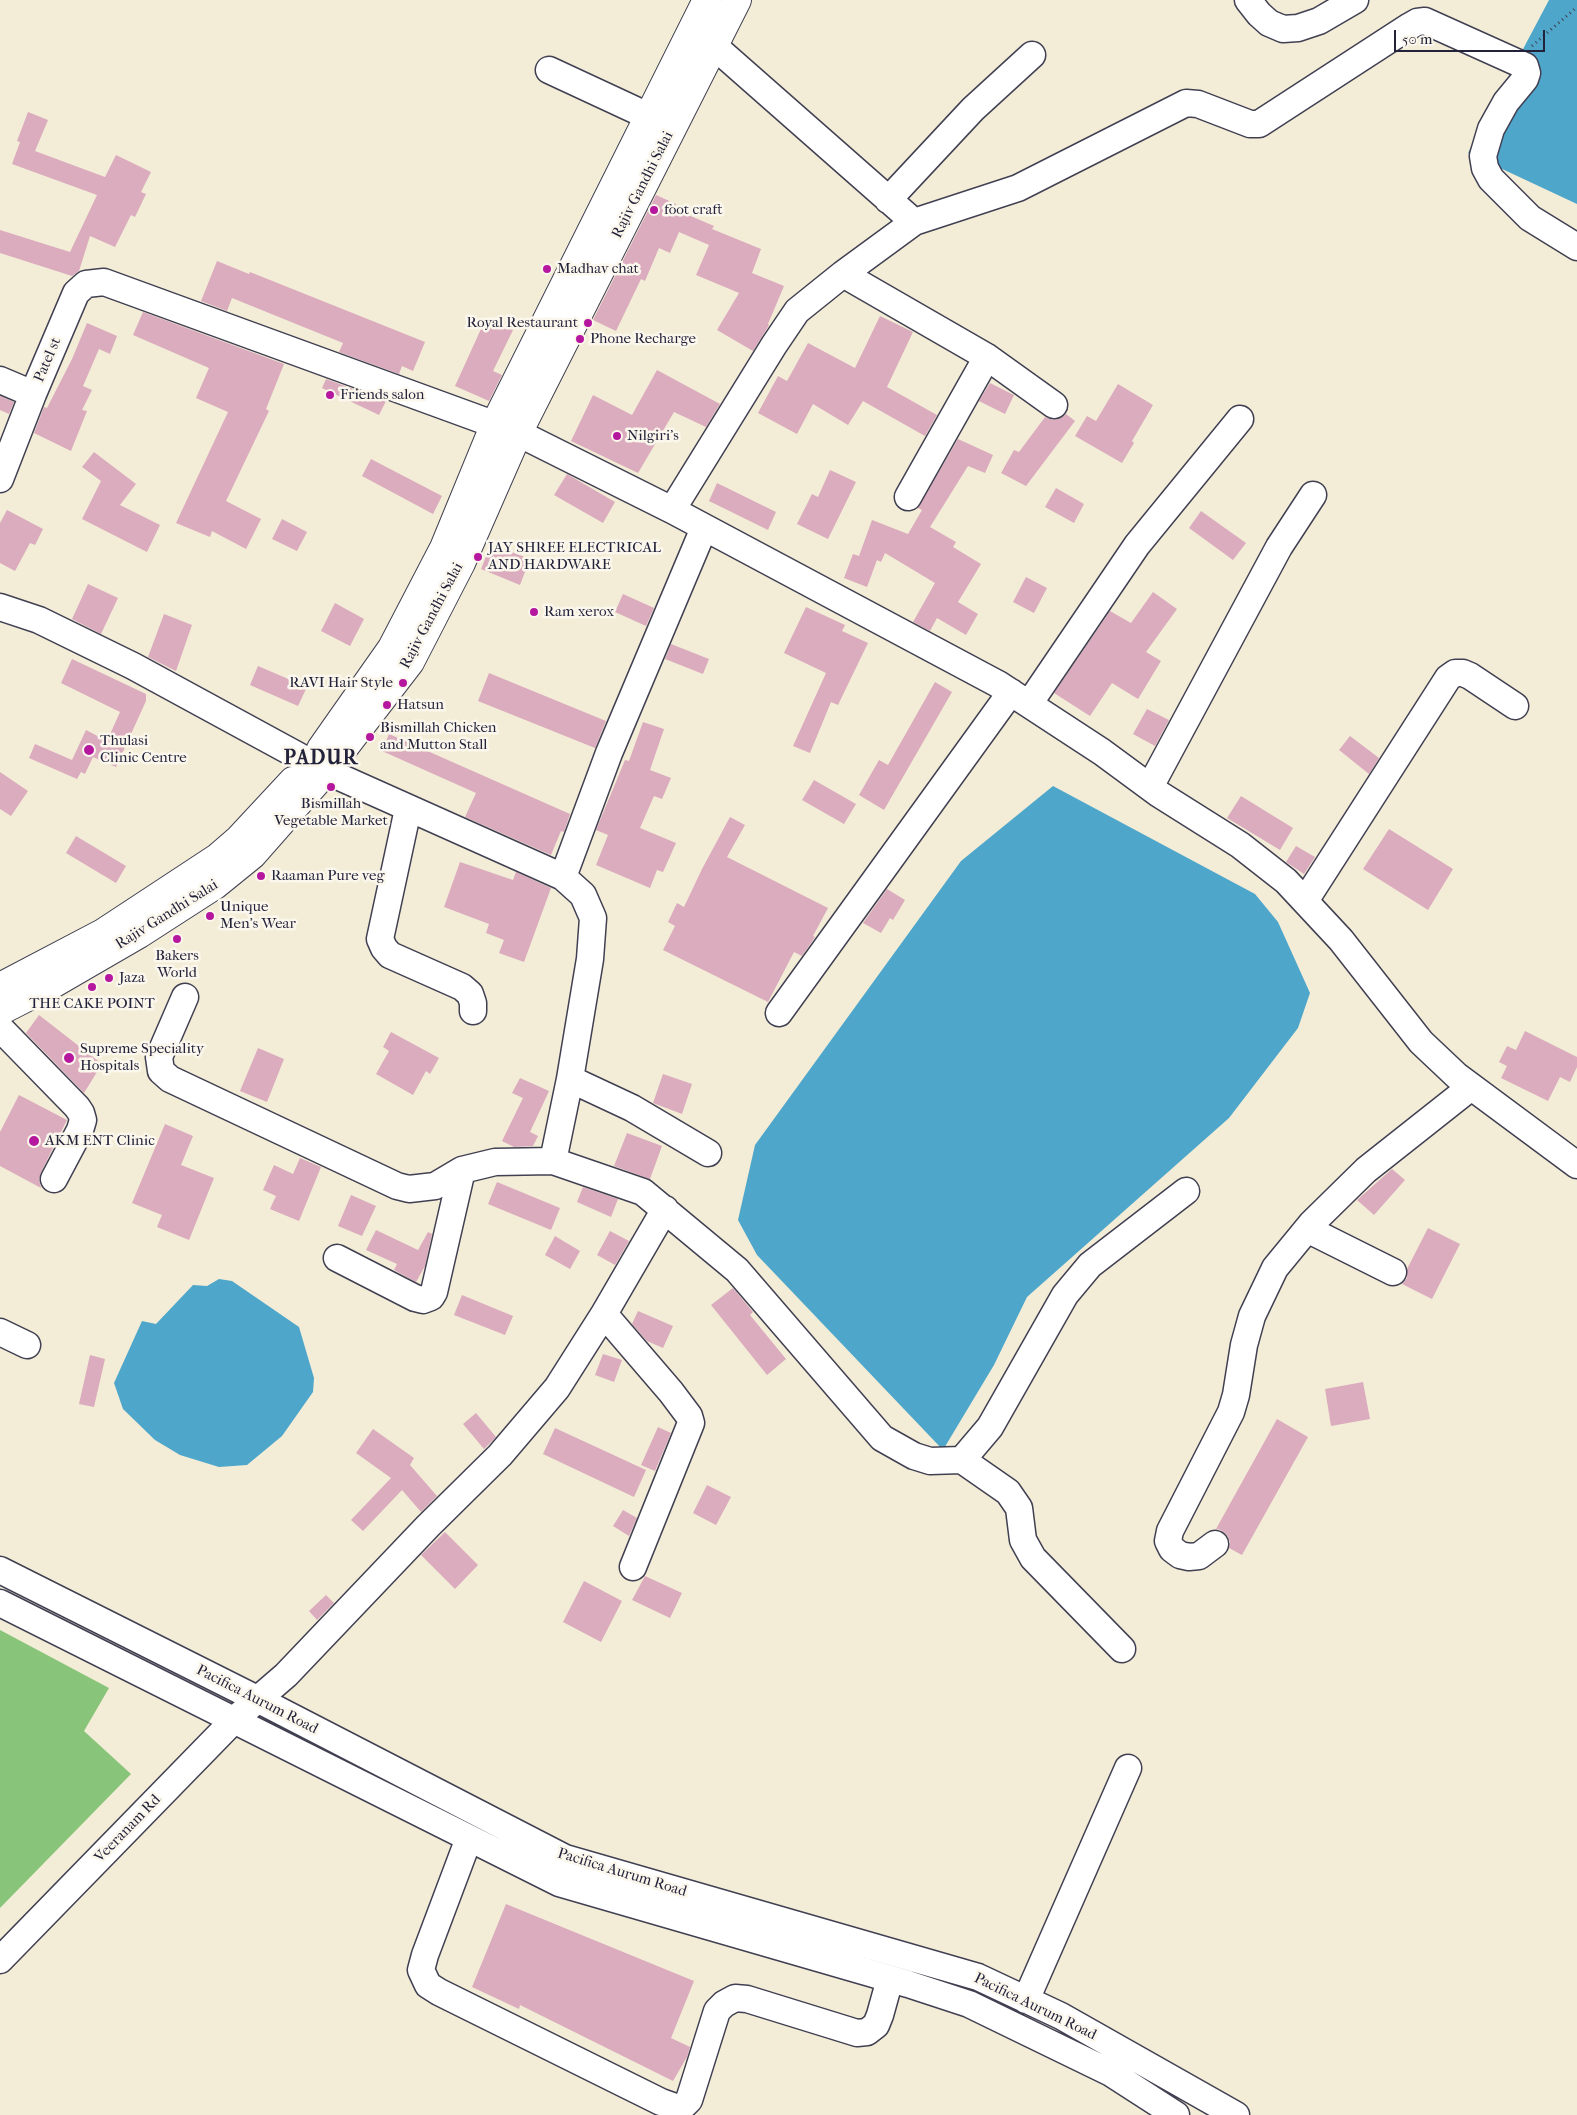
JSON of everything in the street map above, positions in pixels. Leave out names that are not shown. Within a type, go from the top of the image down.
[{"type":"main road","name":"Rajiv Gandhi Salai","points":[[506,428],[648,116],[707,0]]},
{"type":"main road","name":"Rajiv Gandhi Salai","points":[[0,1011],[140,934],[215,885],[252,855],[319,767],[392,648],[506,428],[714,46],[737,0]]},
{"type":"main road","name":"Rajiv Gandhi Salai","points":[[0,987],[103,933],[217,858],[319,767]]},
{"type":"street","points":[[1248,0],[1269,23],[1283,29],[1298,28],[1319,21],[1355,0]]},
{"type":"street","points":[[672,510],[797,310],[914,222],[1018,188],[1186,103],[1198,104],[1250,124],[1259,124],[1417,22],[1431,23],[1526,66],[1527,73],[1521,85],[1502,108],[1491,129],[1484,151],[1486,168],[1491,180],[1530,218],[1577,247]]},
{"type":"street","points":[[714,46],[914,222]]},
{"type":"street","points":[[888,200],[973,109],[1032,55]]},
{"type":"street","points":[[548,70],[648,116]]},
{"type":"street","points":[[843,274],[987,357],[1054,405]]},
{"type":"street","name":"Patel st","points":[[0,479],[33,394],[76,293],[86,284],[104,282],[506,428],[672,510],[998,684],[1102,752],[1150,787],[1240,844],[1286,882],[1340,940],[1421,1042],[1471,1087],[1577,1165]]},
{"type":"street","points":[[908,497],[987,357]]},
{"type":"street","points":[[0,380],[33,394]]},
{"type":"street","points":[[778,1013],[1137,545],[1240,419]]},
{"type":"street","points":[[1150,787],[1280,547],[1313,495]]},
{"type":"street","points":[[563,877],[608,753],[704,528]]},
{"type":"street","points":[[0,607],[39,620],[133,666],[319,767],[408,809],[563,877],[583,895],[593,918],[590,960],[570,1079],[553,1161]]},
{"type":"street","points":[[1305,902],[1448,678],[1455,673],[1470,676],[1515,706]]},
{"type":"street","points":[[408,809],[380,939],[390,955],[462,987],[470,994],[473,1011]]},
{"type":"street","points":[[185,997],[160,1057],[160,1071],[170,1079],[397,1186],[409,1189],[435,1186],[462,1170],[495,1162],[553,1161],[643,1192],[737,1270],[882,1438],[914,1456],[930,1461],[962,1460],[1008,1492],[1019,1508],[1023,1540],[1033,1558],[1122,1649]]},
{"type":"street","points":[[0,1028],[81,1113],[83,1120],[80,1130],[54,1179]]},
{"type":"street","points":[[570,1079],[632,1108],[708,1153]]},
{"type":"street","points":[[1215,1544],[1199,1556],[1189,1557],[1180,1555],[1172,1548],[1168,1541],[1170,1531],[1230,1412],[1236,1395],[1244,1345],[1252,1316],[1275,1268],[1307,1229],[1366,1170],[1471,1087]]},
{"type":"street","points":[[338,1258],[415,1298],[423,1300],[431,1297],[434,1292],[462,1170]]},
{"type":"street","points":[[962,1460],[990,1427],[1066,1295],[1090,1265],[1186,1191]]},
{"type":"street","name":"Veeranam Rd","points":[[0,1960],[235,1719],[286,1676],[428,1526],[500,1455],[557,1388],[604,1314],[665,1209]]},
{"type":"street","points":[[1307,1229],[1393,1272]]},
{"type":"street","points":[[604,1314],[671,1392],[689,1416],[691,1423],[632,1567]]},
{"type":"street","points":[[0,1332],[26,1345]]},
{"type":"street","name":"Pacifica Aurum Road","points":[[0,1570],[565,1858],[978,1977],[1061,2016],[1236,2115]]},
{"type":"street","name":"Pacifica Aurum Road","points":[[0,1603],[235,1719],[559,1883],[890,1979],[969,2004],[1112,2072],[1176,2115]]},
{"type":"street","points":[[1026,2000],[1128,1768]]},
{"type":"street","points":[[469,1838],[425,1955],[421,1970],[428,1985],[448,1997],[675,2107],[683,2106],[689,2100],[717,2012],[724,2004],[735,1998],[747,1999],[857,2033],[867,2032],[876,2025],[890,1979]]},
{"type":"street","points":[[969,2004],[978,1977]]},
{"type":"path","points":[[1515,61],[1577,7]]},
{"type":"green space","points":[[0,1630],[109,1688],[84,1731],[131,1774],[0,1908]]},
{"type":"water","points":[[1549,0],[1577,0],[1577,204],[1468,153]]},
{"type":"water","points":[[1053,786],[1255,894],[1278,922],[1310,993],[1298,1028],[1229,1118],[1027,1297],[994,1365],[943,1450],[757,1255],[738,1220],[755,1145],[961,861]]},
{"type":"water","points":[[219,1279],[232,1281],[299,1327],[314,1378],[313,1392],[282,1436],[247,1465],[219,1467],[180,1455],[155,1440],[123,1409],[114,1383],[142,1321],[156,1324],[193,1285],[207,1286]]},
{"type":"building","points":[[28,112],[48,120],[35,151],[105,177],[116,155],[151,172],[141,192],[146,194],[135,217],[131,215],[115,247],[90,236],[79,271],[72,276],[0,253],[0,230],[70,252],[97,195],[12,164],[20,142],[17,141]]},
{"type":"building","points":[[656,195],[676,204],[674,209],[714,226],[712,229],[761,249],[752,273],[784,286],[769,325],[753,351],[717,330],[739,293],[696,275],[709,245],[679,232],[670,253],[659,248],[645,281],[641,279],[616,331],[593,320]]},
{"type":"building","points":[[217,261],[249,274],[250,272],[425,342],[413,371],[402,366],[399,374],[339,352],[343,343],[232,298],[227,311],[201,301]]},
{"type":"building","points":[[143,312],[284,364],[266,409],[269,411],[226,501],[261,519],[246,549],[212,531],[210,537],[176,523],[228,412],[196,398],[209,368],[133,335]]},
{"type":"building","points":[[880,316],[913,332],[887,387],[937,415],[925,436],[863,401],[848,425],[813,404],[797,434],[758,413],[778,376],[787,381],[808,343],[855,368]]},
{"type":"building","points":[[486,318],[513,330],[493,371],[502,375],[489,401],[455,386]]},
{"type":"building","points":[[87,323],[117,336],[110,354],[99,349],[83,386],[92,390],[82,410],[87,411],[71,451],[34,433],[44,407],[47,408],[72,359]]},
{"type":"building","points":[[657,370],[720,404],[706,427],[674,412],[638,473],[571,441],[593,395],[632,415]]},
{"type":"building","points":[[326,379],[386,401],[379,415],[322,388]]},
{"type":"building","points":[[990,383],[1014,395],[1005,414],[979,401]]},
{"type":"building","points":[[1118,384],[1153,405],[1132,441],[1134,443],[1122,463],[1075,436],[1087,416],[1096,421]]},
{"type":"building","points":[[0,396],[14,402],[9,414],[0,410]]},
{"type":"building","points":[[1066,414],[1075,421],[1026,486],[1001,473],[1014,450],[1019,452],[1045,417],[1053,420],[1061,418]]},
{"type":"building","points":[[958,439],[993,455],[985,473],[968,466],[930,527],[956,542],[953,547],[981,564],[958,602],[978,614],[966,635],[937,618],[930,631],[913,622],[935,583],[885,553],[881,562],[877,560],[867,587],[844,578],[853,554],[859,556],[872,520],[908,534],[922,510],[918,508]]},
{"type":"building","points":[[94,452],[136,484],[120,505],[160,525],[147,552],[82,519],[101,481],[82,467]]},
{"type":"building","points":[[371,459],[442,496],[433,514],[362,476]]},
{"type":"building","points":[[830,470],[856,482],[828,539],[797,524],[812,494],[818,497]]},
{"type":"building","points":[[567,474],[615,502],[603,523],[554,495]]},
{"type":"building","points":[[717,483],[776,512],[768,530],[709,501]]},
{"type":"building","points":[[1056,488],[1084,504],[1074,523],[1045,507]]},
{"type":"building","points":[[7,510],[43,529],[35,545],[30,543],[15,571],[0,563],[0,523]]},
{"type":"building","points":[[1201,511],[1246,543],[1233,560],[1189,528]]},
{"type":"building","points":[[282,519],[307,532],[297,551],[272,539]]},
{"type":"building","points":[[491,544],[530,559],[520,585],[481,569]]},
{"type":"building","points":[[1026,577],[1047,588],[1034,613],[1013,602]]},
{"type":"building","points":[[88,584],[118,598],[101,634],[72,619]]},
{"type":"building","points":[[1153,592],[1177,609],[1146,652],[1161,661],[1138,699],[1112,683],[1090,716],[1054,693],[1110,611],[1131,623]]},
{"type":"building","points":[[623,594],[654,608],[646,626],[615,612]]},
{"type":"building","points":[[335,603],[364,619],[350,646],[321,631]]},
{"type":"building","points":[[806,607],[845,625],[842,631],[868,643],[838,705],[831,702],[810,753],[793,746],[826,673],[784,653]]},
{"type":"building","points":[[164,614],[192,625],[176,671],[148,657]]},
{"type":"building","points":[[671,644],[709,659],[703,674],[665,659]]},
{"type":"building","points":[[72,659],[146,694],[146,701],[116,767],[93,757],[85,774],[81,772],[77,779],[29,758],[35,744],[72,760],[86,730],[107,741],[120,712],[61,683]]},
{"type":"building","points":[[258,666],[307,687],[298,706],[250,685]]},
{"type":"building","points":[[489,673],[606,721],[595,748],[478,701]]},
{"type":"building","points":[[935,682],[952,692],[884,810],[859,795],[879,760],[888,765]]},
{"type":"building","points":[[1147,709],[1169,720],[1155,746],[1133,734]]},
{"type":"building","points":[[643,722],[664,729],[650,770],[671,778],[662,799],[654,796],[640,828],[676,843],[663,872],[657,870],[650,888],[596,865],[608,835],[596,830],[625,760],[629,761]]},
{"type":"building","points":[[389,734],[570,814],[564,832],[561,831],[551,855],[465,817],[476,793],[382,751]]},
{"type":"building","points":[[1350,736],[1379,758],[1369,774],[1339,750]]},
{"type":"building","points":[[0,772],[28,791],[11,816],[0,809]]},
{"type":"building","points":[[814,780],[856,804],[844,824],[802,800]]},
{"type":"building","points":[[1241,796],[1293,828],[1280,850],[1227,818]]},
{"type":"building","points":[[730,817],[745,825],[727,857],[828,908],[813,936],[815,937],[802,956],[794,952],[768,1002],[663,950],[675,926],[668,922],[677,903],[684,907]]},
{"type":"building","points":[[1389,829],[1453,869],[1428,910],[1363,869]]},
{"type":"building","points":[[76,836],[126,866],[116,883],[66,853]]},
{"type":"building","points":[[1296,846],[1315,857],[1304,874],[1286,862]]},
{"type":"building","points":[[460,862],[513,880],[516,872],[551,888],[524,962],[499,953],[504,940],[486,933],[489,924],[444,907]]},
{"type":"building","points":[[887,889],[905,900],[893,920],[890,918],[881,933],[863,923]]},
{"type":"building","points":[[39,1015],[102,1064],[84,1093],[26,1033]]},
{"type":"building","points":[[1525,1031],[1577,1057],[1577,1067],[1570,1082],[1560,1077],[1548,1101],[1501,1078],[1507,1066],[1499,1062],[1507,1046],[1516,1050]]},
{"type":"building","points":[[391,1032],[439,1058],[430,1074],[426,1071],[413,1095],[376,1074],[389,1051],[383,1047]]},
{"type":"building","points":[[258,1048],[284,1059],[267,1102],[240,1091]]},
{"type":"building","points":[[663,1074],[692,1084],[682,1114],[653,1103]]},
{"type":"building","points":[[520,1078],[549,1091],[530,1132],[538,1136],[533,1146],[514,1147],[502,1141],[523,1098],[512,1093]]},
{"type":"building","points":[[19,1095],[67,1120],[41,1172],[39,1179],[41,1188],[0,1166],[0,1132]]},
{"type":"building","points":[[165,1124],[193,1136],[181,1165],[214,1178],[189,1240],[157,1227],[162,1215],[132,1203]]},
{"type":"building","points":[[627,1133],[662,1146],[650,1179],[614,1166]]},
{"type":"building","points":[[300,1158],[321,1167],[299,1221],[270,1209],[276,1196],[263,1190],[274,1165],[293,1174]]},
{"type":"building","points":[[1392,1169],[1405,1180],[1374,1215],[1357,1200]]},
{"type":"building","points":[[497,1182],[560,1208],[551,1230],[488,1204]]},
{"type":"building","points":[[583,1187],[618,1199],[611,1217],[577,1202]]},
{"type":"building","points":[[351,1195],[376,1206],[362,1236],[338,1226]]},
{"type":"building","points":[[1428,1228],[1460,1244],[1432,1299],[1402,1284],[1407,1278],[1407,1269]]},
{"type":"building","points":[[376,1230],[418,1250],[428,1232],[432,1234],[425,1266],[416,1282],[394,1270],[397,1264],[366,1250]]},
{"type":"building","points":[[610,1231],[629,1241],[615,1265],[597,1255]]},
{"type":"building","points":[[555,1236],[580,1251],[570,1269],[545,1255]]},
{"type":"building","points":[[733,1288],[753,1312],[750,1315],[786,1359],[767,1375],[711,1305]]},
{"type":"building","points":[[462,1295],[513,1316],[505,1335],[454,1315]]},
{"type":"building","points":[[638,1311],[673,1326],[663,1348],[647,1341],[632,1324]]},
{"type":"building","points":[[603,1354],[622,1360],[614,1382],[595,1375]]},
{"type":"building","points":[[90,1355],[105,1359],[94,1407],[79,1404]]},
{"type":"building","points":[[1363,1382],[1370,1419],[1331,1426],[1325,1389]]},
{"type":"building","points":[[476,1413],[496,1437],[484,1449],[463,1424]]},
{"type":"building","points":[[1277,1419],[1308,1437],[1242,1555],[1229,1548],[1230,1542],[1227,1535],[1221,1530],[1216,1529]]},
{"type":"building","points":[[658,1427],[671,1433],[655,1471],[641,1465]]},
{"type":"building","points":[[555,1428],[646,1470],[634,1497],[543,1454]]},
{"type":"building","points":[[373,1429],[414,1458],[410,1465],[437,1496],[421,1512],[402,1490],[363,1531],[351,1520],[391,1478],[356,1453]]},
{"type":"building","points":[[707,1485],[731,1497],[716,1525],[693,1513]]},
{"type":"building","points":[[623,1510],[637,1518],[629,1536],[613,1526]]},
{"type":"building","points":[[445,1532],[478,1565],[455,1589],[421,1555]]},
{"type":"building","points":[[645,1576],[682,1593],[670,1618],[632,1600]]},
{"type":"building","points":[[584,1581],[622,1601],[601,1642],[563,1622]]},
{"type":"building","points":[[326,1595],[334,1603],[317,1620],[309,1611]]},
{"type":"building","points":[[506,1904],[694,1981],[671,2038],[690,2047],[687,2057],[673,2081],[520,2005],[519,2009],[472,1987]]},
{"type":"place","name":"foot craft","points":[[654,210]]},
{"type":"place","name":"Madhav chat","points":[[547,269]]},
{"type":"place","name":"Royal Restaurant","points":[[588,323]]},
{"type":"place","name":"Phone Recharge","points":[[580,339]]},
{"type":"place","name":"Friends salon","points":[[330,395]]},
{"type":"place","name":"Nilgiri's","points":[[617,436]]},
{"type":"place","name":"JAY SHREE ELECTRICAL AND HARDWARE","points":[[478,557]]},
{"type":"place","name":"Ram xerox","points":[[534,612]]},
{"type":"place","name":"RAVI Hair Style","points":[[403,683]]},
{"type":"place","name":"Hatsun","points":[[387,705]]},
{"type":"place","name":"Bismillah Chicken and Mutton Stall","points":[[370,737]]},
{"type":"place","name":"Thulasi Clinic Centre","points":[[89,750]]},
{"type":"place","name":"Bismillah Vegetable Market","points":[[331,787]]},
{"type":"place","name":"Raaman Pure veg","points":[[261,876]]},
{"type":"place","name":"Unique Men's Wear","points":[[210,916]]},
{"type":"place","name":"Bakers World","points":[[177,939]]},
{"type":"place","name":"Jaza","points":[[109,978]]},
{"type":"place","name":"THE CAKE POINT","points":[[92,987]]},
{"type":"place","name":"Supreme Speciality Hospitals","points":[[69,1058]]},
{"type":"place","name":"AKM ENT Clinic","points":[[34,1141]]},
{"type":"district","name":"PADUR","points":[[321,759]]}]
